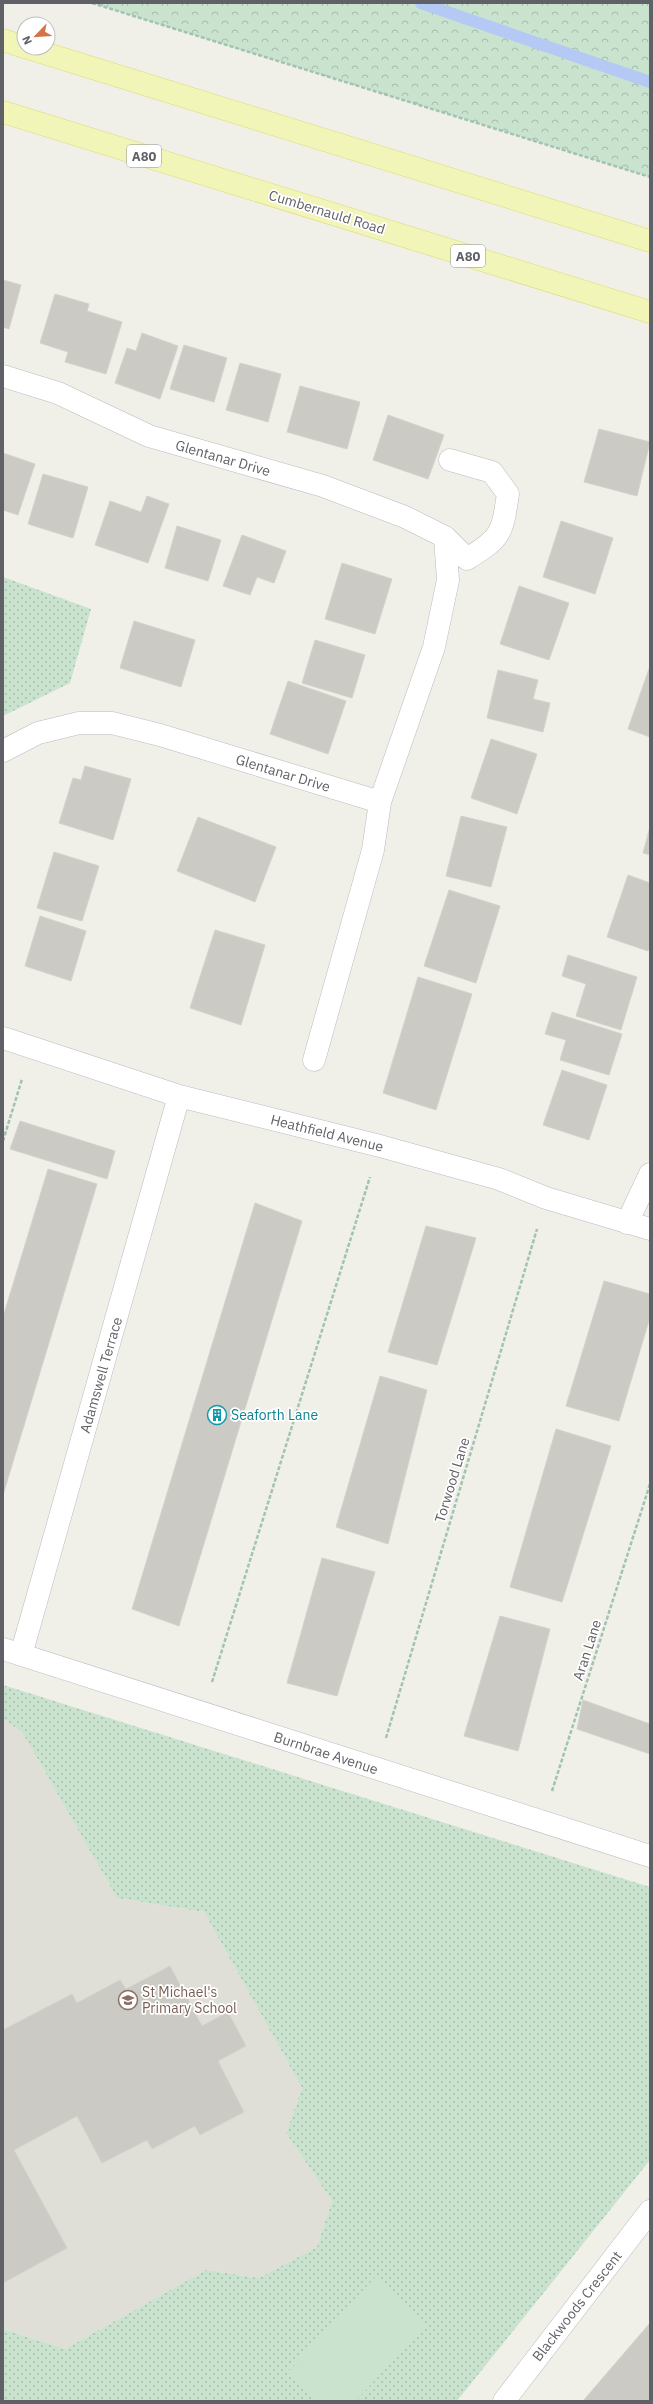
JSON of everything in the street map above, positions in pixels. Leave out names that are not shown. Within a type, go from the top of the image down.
[{"type":"main road","points":[[3,40],[16,44]]},
{"type":"main road","points":[[54,56],[650,241]]},
{"type":"main road","name":"Cumbernauld Road","points":[[3,112],[650,312]]},
{"type":"street","name":"Glentanar Drive","points":[[3,376],[58,393],[148,436],[323,486],[405,517],[445,537],[467,559],[490,544],[503,526],[508,494],[492,472],[450,460]]},
{"type":"street","points":[[314,1060],[373,850],[380,802],[434,647],[448,580],[445,537]]},
{"type":"street","name":"Glentanar Drive","points":[[3,751],[38,733],[79,723],[112,723],[160,735],[380,802]]},
{"type":"street","name":"Heathfield Avenue","points":[[3,1038],[31,1049],[179,1096],[380,1146],[499,1179],[546,1198],[650,1229]]},
{"type":"street","name":"Adamswell Terrace","points":[[12,1652],[179,1096]]},
{"type":"street","points":[[627,1223],[650,1174]]},
{"type":"street","name":"Burnbrae Avenue","points":[[12,1652],[650,1856]]},
{"type":"street","name":"Blackwoods Crescent","points":[[504,2401],[650,2211]]},
{"type":"path","points":[[92,3],[650,177]]},
{"type":"path","points":[[3,1141],[31,1049]]},
{"type":"path","points":[[202,1713],[380,1146]]},
{"type":"path","name":"Torwood Lane","points":[[376,1769],[546,1198]]},
{"type":"path","name":"Aran Lane","points":[[542,1822],[650,1484]]},
{"type":"shaded area","name":"St Michael's Primary School","points":[[3,1719],[22,1732],[117,1898],[204,1912],[302,2088],[286,2133],[332,2201],[317,2247],[259,2278],[206,2270],[65,2349],[3,2329]]},
{"type":"green space","points":[[92,3],[650,3],[650,177]]},
{"type":"green space","points":[[3,577],[91,609],[70,683],[3,716]]},
{"type":"green space","points":[[3,1685],[650,1887],[650,2160],[457,2401],[3,2401],[3,2329],[65,2349],[206,2270],[259,2278],[317,2247],[332,2201],[286,2133],[302,2088],[204,1912],[117,1898],[22,1732],[3,1719]]},
{"type":"green space","points":[[375,2277],[427,2324],[356,2401],[318,2401],[287,2373]]},
{"type":"building","points":[[3,280],[21,285],[9,329],[3,327]]},
{"type":"building","points":[[55,294],[89,304],[87,311],[122,322],[106,374],[65,362],[68,352],[40,343]]},
{"type":"building","points":[[142,333],[178,346],[160,399],[115,383],[127,348],[136,351]]},
{"type":"building","points":[[184,345],[227,358],[214,402],[170,389]]},
{"type":"building","points":[[240,363],[281,374],[268,422],[226,410]]},
{"type":"building","points":[[300,386],[360,402],[347,449],[287,432]]},
{"type":"building","points":[[388,415],[444,435],[428,479],[373,460]]},
{"type":"building","points":[[599,429],[650,442],[637,496],[584,482]]},
{"type":"building","points":[[3,453],[35,464],[18,515],[3,510]]},
{"type":"building","points":[[43,474],[88,487],[73,538],[28,524]]},
{"type":"building","points":[[147,496],[169,504],[148,563],[95,545],[110,501],[141,512]]},
{"type":"building","points":[[561,521],[613,538],[595,594],[543,577]]},
{"type":"building","points":[[177,526],[221,540],[208,581],[165,568]]},
{"type":"building","points":[[242,535],[286,551],[274,583],[257,577],[250,595],[223,586]]},
{"type":"building","points":[[342,563],[392,579],[375,634],[325,619]]},
{"type":"building","points":[[519,586],[569,603],[549,660],[500,644]]},
{"type":"building","points":[[134,621],[195,640],[181,687],[120,668]]},
{"type":"building","points":[[315,640],[365,655],[352,698],[302,683]]},
{"type":"building","points":[[650,666],[650,737],[628,729]]},
{"type":"building","points":[[498,670],[538,680],[533,699],[550,703],[543,732],[487,718]]},
{"type":"building","points":[[288,681],[346,701],[328,754],[270,734]]},
{"type":"building","points":[[491,739],[537,754],[517,814],[471,798]]},
{"type":"building","points":[[85,766],[131,779],[113,840],[59,823],[73,778],[81,780]]},
{"type":"building","points":[[461,816],[507,827],[491,887],[446,876]]},
{"type":"building","points":[[198,817],[276,847],[255,902],[177,871]]},
{"type":"building","points":[[650,827],[650,855],[643,853]]},
{"type":"building","points":[[54,852],[99,866],[82,921],[37,908]]},
{"type":"building","points":[[628,875],[650,883],[650,945],[648,951],[607,937]]},
{"type":"building","points":[[449,890],[500,906],[476,983],[424,966]]},
{"type":"building","points":[[40,916],[86,931],[71,981],[25,966]]},
{"type":"building","points":[[215,930],[265,945],[241,1025],[190,1008]]},
{"type":"building","points":[[568,955],[637,977],[621,1030],[576,1016],[586,984],[562,976]]},
{"type":"building","points":[[418,977],[472,994],[436,1110],[383,1093]]},
{"type":"building","points":[[552,1012],[622,1034],[609,1075],[560,1060],[566,1040],[545,1034]]},
{"type":"building","points":[[562,1070],[607,1085],[589,1140],[543,1125]]},
{"type":"building","points":[[20,1121],[115,1151],[107,1179],[10,1149]]},
{"type":"building","points":[[48,1169],[97,1184],[3,1495],[3,1317]]},
{"type":"building","name":"Seaforth Lane","points":[[255,1203],[302,1221],[179,1626],[132,1609]]},
{"type":"building","points":[[426,1226],[476,1238],[437,1365],[388,1352]]},
{"type":"building","points":[[604,1281],[650,1294],[650,1317],[619,1421],[566,1406]]},
{"type":"building","points":[[380,1376],[427,1390],[388,1544],[336,1527]]},
{"type":"building","points":[[556,1429],[611,1446],[562,1602],[510,1587]]},
{"type":"building","points":[[322,1558],[375,1572],[337,1696],[287,1683]]},
{"type":"building","points":[[500,1616],[550,1629],[518,1751],[464,1736]]},
{"type":"building","points":[[583,1700],[650,1724],[650,1754],[577,1729]]},
{"type":"building","points":[[170,1966],[202,2026],[228,2012],[246,2046],[218,2061],[244,2112],[200,2135],[195,2126],[152,2149],[147,2140],[102,2163],[77,2116],[14,2150],[67,2248],[3,2283],[3,2030],[72,1994],[77,2003],[120,1980],[126,1989]]},
{"type":"building","points":[[650,2323],[650,2401],[583,2401]]},
{"type":"waterway","points":[[421,3],[650,82]]},
{"type":"place","name":"Seaforth Lane","points":[[217,1415]]},
{"type":"place","name":"St Michael's Primary School","points":[[128,2000]]}]
